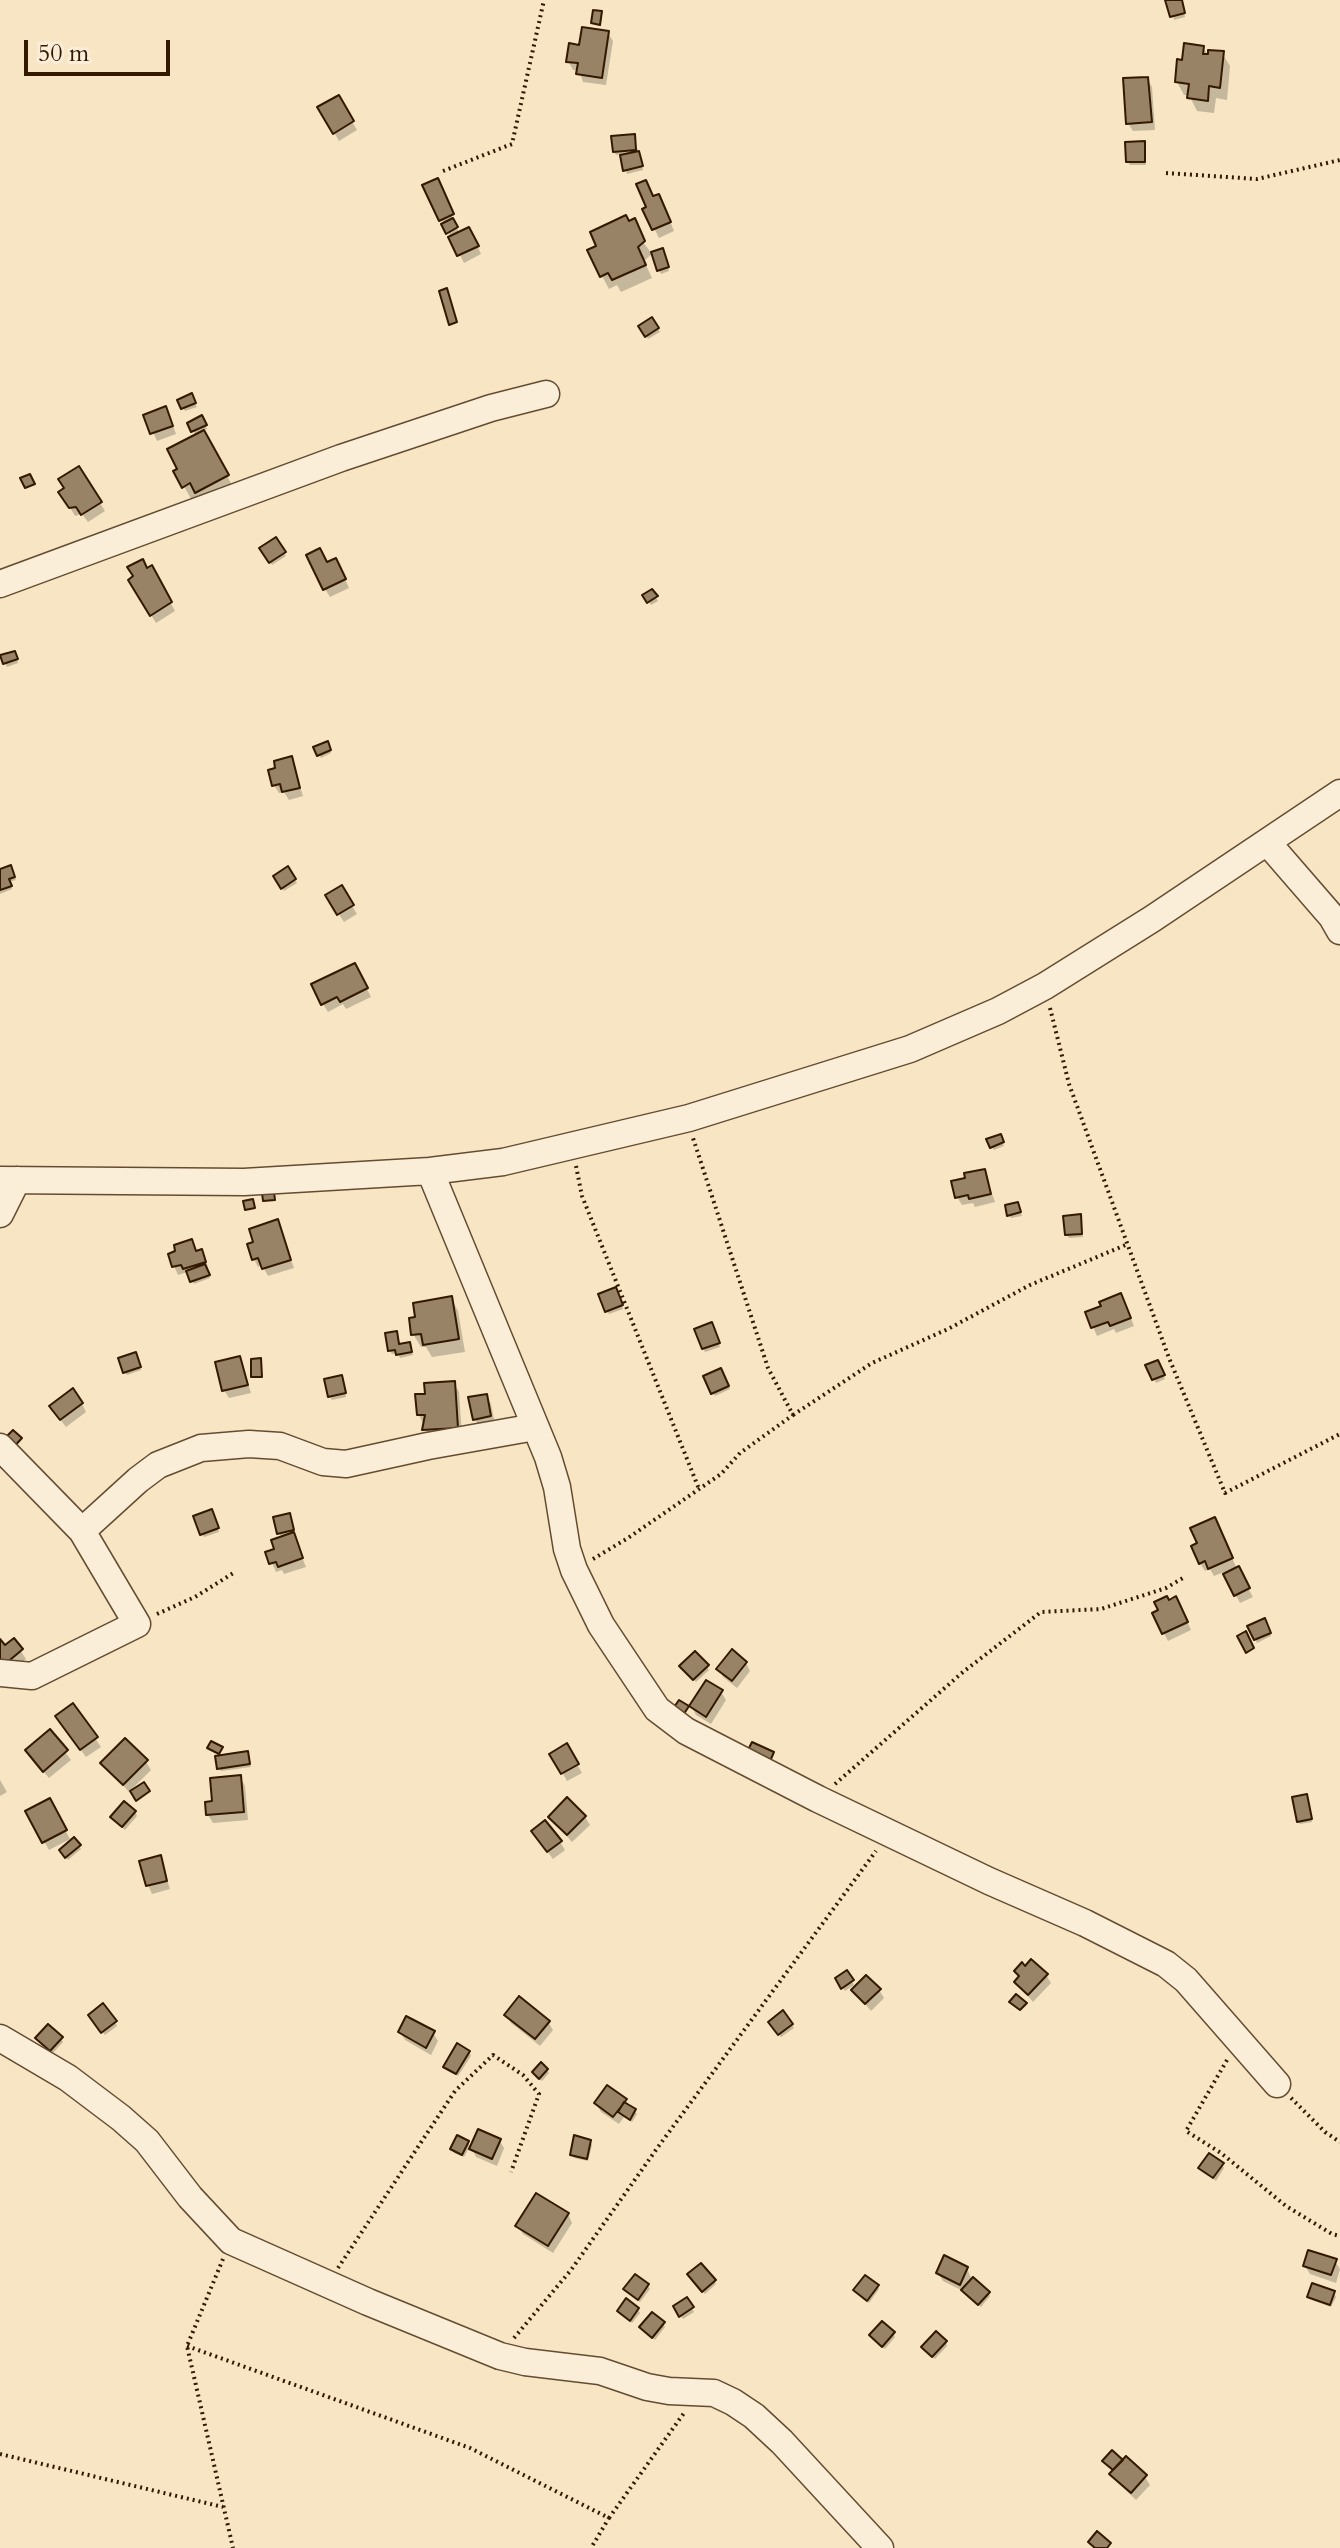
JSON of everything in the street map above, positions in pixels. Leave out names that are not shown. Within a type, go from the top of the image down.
[{"type":"street","points":[[0,584],[341,458],[491,408],[546,394]]},
{"type":"street","points":[[0,1214],[8,1180],[244,1182],[430,1171],[503,1162],[689,1118],[910,1049],[960,1030],[1045,986],[1152,919],[1340,793]]},
{"type":"street","points":[[1267,842],[1332,917],[1340,931]]},
{"type":"street","points":[[430,1171],[557,1487],[567,1549],[574,1570],[601,1625],[657,1709],[686,1731],[818,1799],[1166,1964],[1186,1980],[1277,2084]]},
{"type":"street","points":[[82,1531],[158,1465],[201,1448],[249,1444],[280,1446],[323,1462],[346,1464],[535,1427]]},
{"type":"street","points":[[0,1447],[82,1531],[137,1624],[32,1676],[0,1673]]},
{"type":"street","points":[[0,2038],[68,2078],[147,2141],[190,2197],[231,2241],[500,2356],[600,2371],[669,2391],[714,2393],[754,2416],[782,2442],[880,2548]]},
{"type":"path","points":[[443,171],[512,144],[544,0]]},
{"type":"path","points":[[1166,173],[1257,179],[1340,160]]},
{"type":"path","points":[[1045,986],[1069,1084],[1169,1358],[1225,1493],[1340,1434]]},
{"type":"path","points":[[689,1118],[720,1227],[768,1368],[793,1415]]},
{"type":"path","points":[[572,1147],[582,1196],[699,1489]]},
{"type":"path","points":[[574,1570],[628,1538],[721,1474],[740,1453],[872,1363],[948,1329],[1030,1285],[1128,1244]]},
{"type":"path","points":[[137,1624],[195,1597],[235,1572]]},
{"type":"path","points":[[818,1799],[963,1672],[1041,1612],[1101,1609],[1166,1588],[1183,1578]]},
{"type":"path","points":[[500,2356],[571,2270],[695,2095],[889,1834]]},
{"type":"path","points":[[1238,2040],[1186,2131],[1221,2153],[1286,2206],[1340,2236]]},
{"type":"path","points":[[329,2283],[455,2091],[493,2055],[523,2075],[539,2094],[511,2172]]},
{"type":"path","points":[[1277,2084],[1325,2132],[1340,2142]]},
{"type":"path","points":[[231,2241],[187,2346],[233,2548]]},
{"type":"path","points":[[187,2346],[470,2448],[609,2518]]},
{"type":"path","points":[[591,2548],[700,2391]]},
{"type":"path","points":[[0,2454],[223,2507]]},
{"type":"building","points":[[1165,0],[1182,0],[1185,13],[1170,17]]},
{"type":"building","points":[[593,10],[602,11],[600,25],[591,23]]},
{"type":"building","points":[[582,27],[609,31],[602,78],[576,74],[578,63],[566,62],[569,43],[579,45]]},
{"type":"building","points":[[1184,43],[1204,46],[1203,54],[1208,54],[1208,50],[1224,51],[1220,88],[1209,86],[1208,101],[1187,98],[1189,84],[1175,82],[1177,59],[1182,60]]},
{"type":"building","points":[[1148,77],[1152,122],[1126,124],[1123,78]]},
{"type":"building","points":[[339,95],[354,121],[333,134],[317,107]]},
{"type":"building","points":[[635,134],[636,150],[613,152],[611,136]]},
{"type":"building","points":[[1145,141],[1145,162],[1126,162],[1125,142]]},
{"type":"building","points":[[639,151],[643,166],[623,171],[620,155]]},
{"type":"building","points":[[438,178],[454,214],[439,221],[422,185]]},
{"type":"building","points":[[646,180],[653,196],[659,194],[671,222],[652,230],[642,209],[646,207],[636,184]]},
{"type":"building","points":[[626,215],[629,221],[635,218],[645,241],[638,247],[646,265],[612,280],[608,273],[600,277],[587,250],[596,246],[590,232]]},
{"type":"building","points":[[453,218],[458,227],[446,234],[441,224]]},
{"type":"building","points":[[469,227],[479,246],[457,256],[448,237]]},
{"type":"building","points":[[663,248],[669,267],[657,271],[651,252]]},
{"type":"building","points":[[447,288],[457,322],[449,325],[439,291]]},
{"type":"building","points":[[652,317],[659,328],[645,337],[638,326]]},
{"type":"building","points":[[192,393],[196,403],[181,409],[177,400]]},
{"type":"building","points":[[166,406],[173,426],[150,434],[143,415]]},
{"type":"building","points":[[202,415],[207,425],[191,432],[187,423]]},
{"type":"building","points":[[204,430],[229,475],[195,493],[190,483],[182,488],[167,449]]},
{"type":"building","points":[[79,466],[102,502],[81,515],[76,507],[69,508],[58,492],[64,488],[58,479]]},
{"type":"building","points":[[30,474],[35,484],[25,488],[20,478]]},
{"type":"building","points":[[276,537],[286,552],[269,563],[259,548]]},
{"type":"building","points":[[320,548],[327,562],[336,558],[346,579],[323,590],[306,555]]},
{"type":"building","points":[[143,559],[147,568],[152,565],[172,602],[150,616],[128,580],[133,576],[127,567]]},
{"type":"building","points":[[652,589],[658,596],[647,603],[642,595]]},
{"type":"building","points":[[15,651],[18,659],[3,664],[0,655]]},
{"type":"building","points":[[328,741],[331,750],[317,756],[313,747]]},
{"type":"building","points":[[292,756],[300,788],[282,792],[280,784],[272,786],[268,770],[275,768],[274,761]]},
{"type":"building","points":[[11,865],[15,877],[9,879],[12,886],[0,890],[0,869]]},
{"type":"building","points":[[288,866],[296,879],[281,889],[273,876]]},
{"type":"building","points":[[342,885],[354,905],[337,915],[325,895]]},
{"type":"building","points":[[355,963],[368,988],[340,1002],[337,997],[321,1005],[311,984]]},
{"type":"building","points":[[1001,1134],[1004,1142],[990,1148],[986,1139]]},
{"type":"building","points":[[985,1169],[991,1194],[969,1199],[968,1195],[955,1198],[951,1181],[965,1178],[964,1173]]},
{"type":"building","points":[[274,1192],[275,1200],[263,1201],[262,1193]]},
{"type":"building","points":[[253,1199],[255,1208],[245,1210],[243,1201]]},
{"type":"building","points":[[1018,1202],[1021,1212],[1007,1216],[1005,1205]]},
{"type":"building","points":[[1081,1214],[1082,1234],[1065,1235],[1063,1216]]},
{"type":"building","points":[[278,1219],[291,1260],[262,1269],[258,1258],[252,1260],[247,1244],[253,1242],[249,1229]]},
{"type":"building","points":[[192,1239],[196,1251],[202,1249],[206,1262],[183,1269],[181,1265],[172,1267],[168,1254],[175,1251],[174,1245]]},
{"type":"building","points":[[205,1264],[210,1275],[190,1282],[186,1271]]},
{"type":"building","points":[[616,1287],[623,1305],[605,1312],[598,1294]]},
{"type":"building","points":[[1121,1293],[1131,1318],[1110,1326],[1108,1322],[1091,1328],[1085,1312]]},
{"type":"building","points":[[452,1296],[459,1339],[423,1345],[421,1334],[411,1335],[409,1318],[415,1317],[413,1303]]},
{"type":"building","points":[[712,1322],[720,1343],[702,1349],[694,1329]]},
{"type":"building","points":[[397,1331],[399,1344],[410,1342],[412,1352],[396,1355],[395,1350],[388,1351],[385,1333]]},
{"type":"building","points":[[136,1352],[141,1367],[123,1373],[118,1358]]},
{"type":"building","points":[[240,1356],[248,1385],[222,1391],[215,1362]]},
{"type":"building","points":[[261,1358],[262,1377],[251,1377],[251,1359]]},
{"type":"building","points":[[1158,1360],[1165,1375],[1152,1380],[1145,1365]]},
{"type":"building","points":[[721,1368],[729,1386],[711,1394],[703,1376]]},
{"type":"building","points":[[342,1375],[346,1393],[328,1397],[324,1379]]},
{"type":"building","points":[[455,1381],[458,1428],[422,1430],[425,1415],[417,1415],[415,1394],[425,1394],[424,1383]]},
{"type":"building","points":[[73,1388],[83,1403],[60,1420],[49,1406]]},
{"type":"building","points":[[487,1394],[491,1416],[473,1420],[468,1397]]},
{"type":"building","points":[[13,1430],[22,1438],[12,1449],[3,1440]]},
{"type":"building","points":[[212,1509],[219,1528],[200,1535],[193,1516]]},
{"type":"building","points":[[290,1513],[294,1530],[277,1534],[273,1517]]},
{"type":"building","points":[[1215,1517],[1233,1558],[1208,1569],[1205,1561],[1199,1564],[1191,1546],[1197,1543],[1190,1528]]},
{"type":"building","points":[[294,1532],[303,1558],[278,1567],[276,1562],[269,1564],[265,1552],[274,1549],[271,1540]]},
{"type":"building","points":[[1239,1566],[1250,1588],[1234,1596],[1223,1574]]},
{"type":"building","points":[[1167,1596],[1169,1600],[1176,1596],[1188,1622],[1162,1634],[1152,1613],[1158,1610],[1154,1602]]},
{"type":"building","points":[[1265,1618],[1271,1633],[1254,1640],[1247,1626]]},
{"type":"building","points":[[1246,1631],[1254,1648],[1246,1653],[1237,1636]]},
{"type":"building","points":[[14,1638],[23,1649],[4,1665],[0,1661],[0,1639],[5,1645]]},
{"type":"building","points":[[732,1649],[747,1662],[732,1681],[716,1669]]},
{"type":"building","points":[[695,1651],[709,1665],[693,1680],[679,1666]]},
{"type":"building","points":[[706,1680],[723,1690],[706,1717],[689,1706]]},
{"type":"building","points":[[679,1700],[689,1706],[682,1717],[672,1710]]},
{"type":"building","points":[[73,1703],[98,1737],[80,1750],[55,1716]]},
{"type":"building","points":[[50,1729],[68,1750],[43,1772],[25,1750]]},
{"type":"building","points":[[125,1738],[148,1760],[123,1785],[100,1763]]},
{"type":"building","points":[[211,1741],[223,1747],[219,1754],[207,1748]]},
{"type":"building","points":[[752,1742],[774,1752],[768,1766],[745,1756]]},
{"type":"building","points":[[567,1743],[579,1764],[561,1774],[549,1754]]},
{"type":"building","points":[[248,1751],[250,1764],[217,1769],[215,1756]]},
{"type":"building","points":[[241,1775],[244,1812],[206,1815],[205,1802],[212,1801],[210,1778]]},
{"type":"building","points":[[144,1782],[150,1791],[136,1801],[130,1791]]},
{"type":"building","points":[[1307,1794],[1312,1819],[1297,1822],[1292,1797]]},
{"type":"building","points":[[567,1797],[586,1816],[567,1835],[548,1817]]},
{"type":"building","points":[[50,1798],[67,1830],[42,1843],[25,1811]]},
{"type":"building","points":[[124,1801],[136,1811],[122,1827],[110,1817]]},
{"type":"building","points":[[545,1820],[562,1841],[547,1852],[531,1831]]},
{"type":"building","points":[[74,1837],[81,1845],[65,1858],[59,1850]]},
{"type":"building","points":[[161,1855],[167,1881],[146,1886],[139,1861]]},
{"type":"building","points":[[1031,1959],[1048,1974],[1028,1995],[1014,1982],[1019,1976],[1014,1971],[1022,1962],[1025,1966]]},
{"type":"building","points":[[847,1970],[854,1980],[841,1989],[835,1978]]},
{"type":"building","points":[[866,1975],[881,1989],[865,2004],[851,1990]]},
{"type":"building","points":[[1016,1994],[1027,2003],[1020,2010],[1009,2002]]},
{"type":"building","points":[[519,1996],[550,2021],[535,2039],[504,2015]]},
{"type":"building","points":[[103,2003],[117,2021],[101,2033],[88,2015]]},
{"type":"building","points":[[783,2010],[793,2024],[778,2035],[768,2022]]},
{"type":"building","points":[[406,2016],[435,2031],[426,2048],[398,2032]]},
{"type":"building","points":[[48,2024],[63,2037],[50,2051],[35,2038]]},
{"type":"building","points":[[457,2043],[470,2051],[456,2074],[443,2067]]},
{"type":"building","points":[[541,2062],[548,2069],[539,2079],[532,2072]]},
{"type":"building","points":[[607,2085],[627,2099],[613,2117],[594,2103]]},
{"type":"building","points":[[624,2102],[636,2109],[630,2120],[618,2112]]},
{"type":"building","points":[[478,2129],[501,2139],[492,2159],[469,2149]]},
{"type":"building","points":[[457,2135],[469,2141],[462,2155],[450,2149]]},
{"type":"building","points":[[574,2135],[591,2140],[587,2159],[570,2155]]},
{"type":"building","points":[[1209,2153],[1224,2163],[1213,2178],[1198,2168]]},
{"type":"building","points":[[536,2193],[569,2213],[548,2246],[515,2226]]},
{"type":"building","points":[[1308,2250],[1337,2259],[1331,2275],[1303,2266]]},
{"type":"building","points":[[944,2255],[968,2267],[960,2285],[936,2273]]},
{"type":"building","points":[[701,2263],[716,2280],[702,2292],[687,2274]]},
{"type":"building","points":[[635,2274],[649,2284],[638,2300],[623,2289]]},
{"type":"building","points":[[865,2275],[879,2285],[867,2301],[853,2290]]},
{"type":"building","points":[[973,2277],[990,2292],[978,2305],[961,2290]]},
{"type":"building","points":[[1312,2283],[1335,2291],[1330,2305],[1307,2297]]},
{"type":"building","points":[[687,2297],[694,2307],[679,2317],[673,2306]]},
{"type":"building","points":[[626,2298],[639,2308],[630,2321],[617,2311]]},
{"type":"building","points":[[652,2312],[665,2322],[652,2338],[639,2327]]},
{"type":"building","points":[[882,2321],[895,2332],[882,2347],[869,2335]]},
{"type":"building","points":[[936,2331],[947,2341],[932,2357],[921,2347]]},
{"type":"building","points":[[1112,2450],[1123,2460],[1113,2470],[1102,2461]]},
{"type":"building","points":[[1126,2456],[1147,2475],[1131,2493],[1109,2474]]},
{"type":"building","points":[[1097,2531],[1111,2543],[1107,2548],[1095,2548],[1088,2542]]}]
